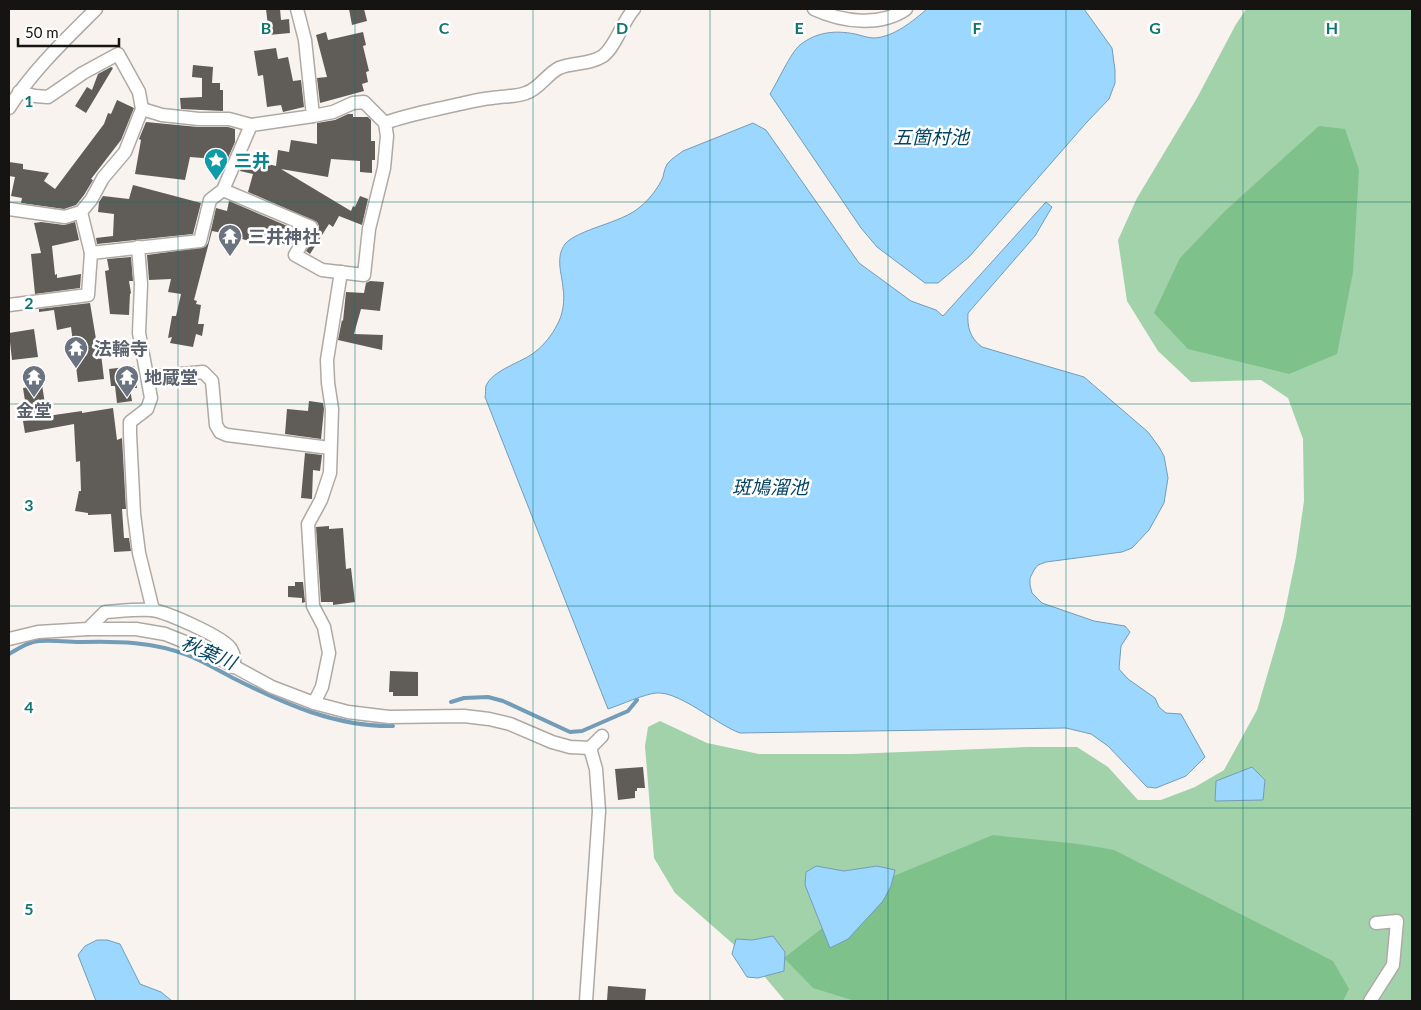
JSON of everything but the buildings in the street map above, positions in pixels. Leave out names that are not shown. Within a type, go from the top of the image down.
[{"type":"street","points":[[9,108],[19,92],[45,60],[96,9]]},
{"type":"street","points":[[297,9],[305,40],[313,116]]},
{"type":"street","points":[[385,123],[401,117],[475,101],[529,93],[557,69],[568,65],[594,61],[604,54],[612,44],[627,16],[634,9]]},
{"type":"street","points":[[814,9],[830,16],[862,21],[883,19],[899,14],[906,9]]},
{"type":"street","points":[[9,209],[65,217],[81,212],[91,200],[103,178],[125,152],[142,109],[139,92],[118,54],[83,73],[48,97],[19,92]]},
{"type":"street","points":[[142,109],[162,115],[199,119],[229,119],[251,125],[333,112],[353,103],[364,102],[385,123],[387,136],[384,168],[369,229],[364,275],[322,270],[295,255],[311,227],[223,190]]},
{"type":"street","points":[[92,253],[200,242],[210,200],[223,190],[251,125]]},
{"type":"street","points":[[9,305],[88,295],[92,253],[81,212]]},
{"type":"street","points":[[138,247],[141,284],[138,333],[151,398],[147,409],[130,422],[130,434],[134,514],[139,553],[153,610]]},
{"type":"street","points":[[314,703],[322,687],[328,653],[324,627],[314,606],[308,524],[321,500],[330,473],[332,409],[327,360],[341,272]]},
{"type":"street","points":[[148,377],[204,372],[212,382],[216,425],[220,432],[227,435],[330,448]]},
{"type":"street","points":[[88,629],[106,612],[153,610],[180,619],[230,647],[235,661],[233,667]]},
{"type":"street","points":[[9,639],[38,632],[136,629],[165,634],[200,648],[272,687],[314,703],[348,712],[389,717],[464,716],[489,719],[510,724],[552,742],[570,747],[590,748],[602,736]]},
{"type":"street","points":[[586,1001],[599,811],[596,770],[590,748]]},
{"type":"street","points":[[1370,1001],[1393,964],[1397,920],[1376,923]]},
{"type":"green space","points":[[1246,9],[1412,9],[1412,1001],[785,1001],[749,958],[675,893],[654,858],[645,746],[648,727],[660,721],[707,743],[759,754],[851,754],[1028,747],[1077,747],[1108,767],[1138,800],[1161,800],[1195,787],[1224,770],[1257,710],[1283,621],[1296,557],[1304,501],[1303,439],[1288,398],[1261,380],[1191,382],[1158,351],[1127,301],[1118,240],[1137,198],[1197,98]]},
{"type":"green space","points":[[1319,126],[1345,129],[1359,170],[1353,272],[1337,354],[1289,374],[1188,349],[1154,313],[1180,258],[1225,211]]},
{"type":"green space","points":[[993,835],[1114,850],[1333,961],[1349,989],[1343,1001],[855,1001],[813,988],[784,958],[884,880]]},
{"type":"water","name":"五箇村池","points":[[927,9],[1084,9],[1112,48],[1115,70],[1115,83],[1109,99],[969,257],[938,283],[925,283],[877,247],[861,228],[770,94],[792,54],[800,45],[813,37],[833,32],[872,38],[881,37],[903,28]]},
{"type":"water","name":"斑鳩溜池","points":[[753,123],[766,130],[859,263],[911,301],[936,310],[943,316],[1046,202],[1052,207],[1035,236],[968,313],[969,328],[972,336],[982,347],[1084,377],[1148,432],[1164,456],[1168,478],[1164,503],[1149,530],[1132,548],[1122,552],[1046,562],[1038,565],[1034,570],[1030,578],[1030,585],[1032,593],[1042,603],[1094,621],[1125,626],[1130,632],[1121,646],[1119,669],[1128,679],[1155,698],[1159,707],[1166,713],[1181,714],[1205,757],[1186,776],[1156,788],[1147,787],[1108,746],[1091,734],[1066,728],[740,733],[676,697],[666,694],[656,693],[639,697],[608,709],[485,397],[486,386],[494,375],[535,352],[545,343],[555,329],[561,317],[563,307],[564,293],[560,255],[565,244],[580,234],[632,213],[640,207],[659,185],[668,163],[683,151]]},
{"type":"water","points":[[1252,767],[1265,780],[1263,800],[1215,801],[1216,781]]},
{"type":"water","points":[[816,866],[844,871],[877,866],[895,870],[891,886],[883,901],[848,939],[830,948],[805,885],[806,872]]},
{"type":"water","points":[[773,936],[785,952],[784,971],[758,978],[747,977],[732,954],[736,939],[752,940]]},
{"type":"water","points":[[97,940],[107,940],[120,944],[140,984],[161,992],[172,1001],[96,1001],[78,955],[85,946]]},
{"type":"waterway","name":"秋葉川","points":[[9,654],[38,641],[122,642],[162,647],[193,657],[273,697],[311,712],[351,723],[393,726]]},
{"type":"waterway","name":"秋葉川","points":[[451,702],[464,698],[488,697],[503,701],[570,732],[582,731],[628,711],[637,700]]},
{"type":"place","name":"三井","points":[[216,181]]},
{"type":"place","name":"三井神社","points":[[230,257]]},
{"type":"place","name":"法輪寺","points":[[76,369]]},
{"type":"place","name":"金堂","points":[[34,398]]},
{"type":"place","name":"地蔵堂","points":[[127,398]]}]
